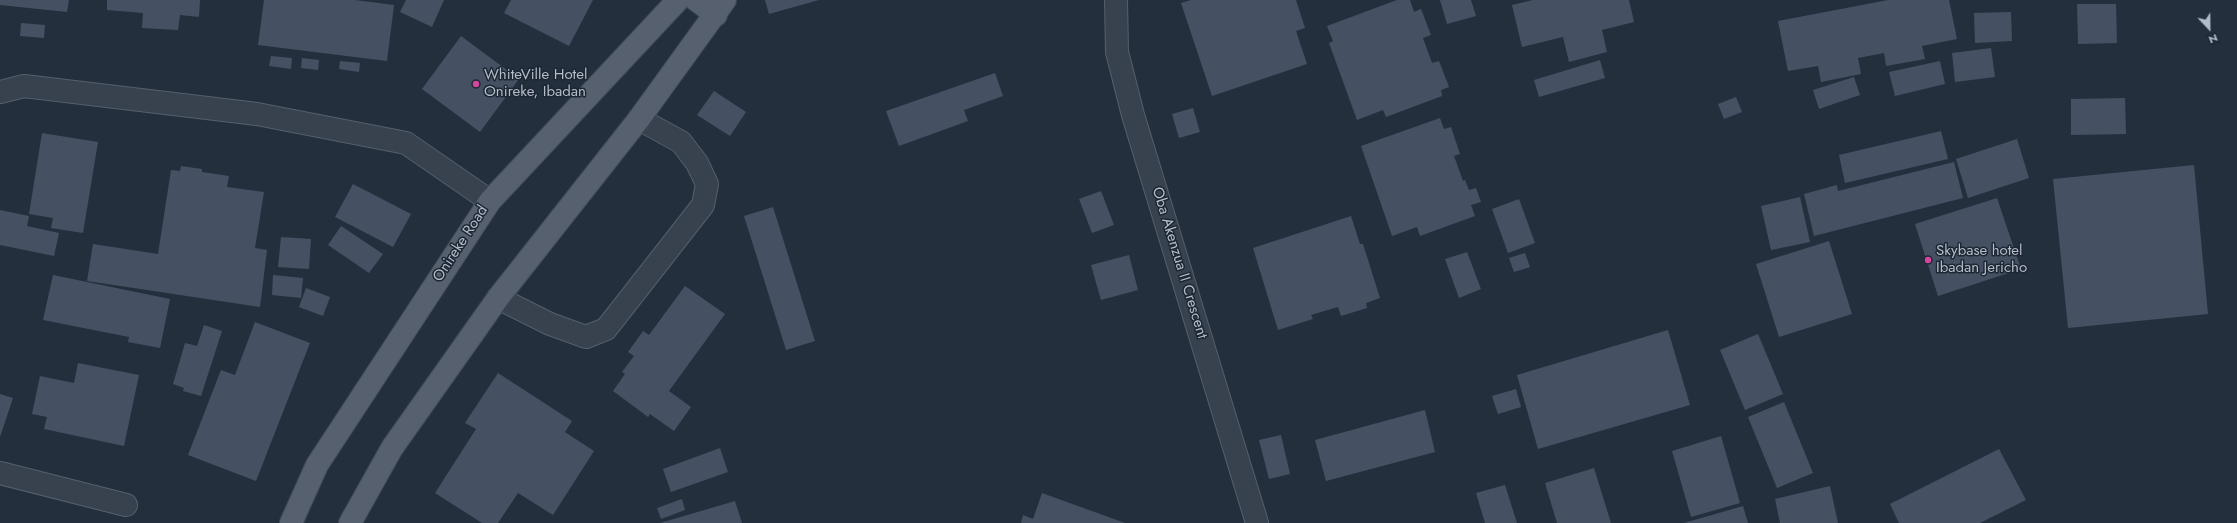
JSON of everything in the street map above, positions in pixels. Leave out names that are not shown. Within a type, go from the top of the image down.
[{"type":"main road","name":"Onireke Road","points":[[291,523],[317,465],[490,201],[678,0]]},
{"type":"main road","points":[[350,523],[392,448],[498,298],[639,119],[721,8],[696,0]]},
{"type":"street","name":"Oba Akenzua II Crescent","points":[[1116,0],[1117,52],[1133,115],[1257,523]]},
{"type":"street","points":[[0,92],[24,86],[257,114],[406,143],[490,201]]},
{"type":"street","points":[[498,298],[550,324],[586,337],[606,329],[621,311],[703,205],[707,184],[698,163],[681,142],[639,119]]},
{"type":"street","points":[[0,473],[126,505]]},
{"type":"building","points":[[0,0],[69,0],[67,12],[0,5]]},
{"type":"building","points":[[107,0],[200,0],[199,17],[180,15],[178,30],[142,28],[143,13],[107,10]]},
{"type":"building","points":[[264,0],[355,0],[394,5],[387,61],[258,45]]},
{"type":"building","points":[[406,0],[444,0],[432,27],[400,12]]},
{"type":"building","points":[[511,0],[593,0],[569,46],[504,13]]},
{"type":"building","points":[[765,0],[819,0],[769,14]]},
{"type":"building","points":[[1191,0],[1296,0],[1305,28],[1296,31],[1307,64],[1212,96],[1181,3]]},
{"type":"building","points":[[1397,0],[1410,0],[1414,12],[1421,9],[1431,35],[1423,38],[1432,63],[1439,61],[1449,87],[1441,90],[1442,96],[1386,117],[1383,110],[1357,120],[1329,43],[1333,41],[1327,26]]},
{"type":"building","points":[[1440,0],[1471,0],[1476,16],[1447,24]]},
{"type":"building","points":[[1533,0],[1629,0],[1634,22],[1602,30],[1607,52],[1569,62],[1563,37],[1522,47],[1512,5]]},
{"type":"building","points":[[1888,0],[1949,0],[1957,39],[1922,46],[1925,59],[1886,66],[1884,53],[1858,58],[1861,74],[1821,82],[1818,66],[1788,71],[1778,21]]},
{"type":"building","points":[[2077,4],[2116,4],[2117,43],[2078,44]]},
{"type":"building","points":[[2011,12],[2012,41],[1975,43],[1974,13]]},
{"type":"building","points":[[21,23],[45,25],[44,38],[20,36]]},
{"type":"building","points":[[461,36],[519,79],[480,132],[422,89]]},
{"type":"building","points":[[1991,48],[1995,77],[1955,82],[1952,53]]},
{"type":"building","points":[[271,56],[292,58],[291,69],[269,66]]},
{"type":"building","points":[[302,58],[319,60],[318,70],[301,68]]},
{"type":"building","points":[[1600,60],[1605,78],[1539,97],[1534,80]]},
{"type":"building","points":[[340,61],[360,63],[359,72],[339,69]]},
{"type":"building","points":[[1940,61],[1945,84],[1895,96],[1889,72]]},
{"type":"building","points":[[995,73],[1003,96],[964,110],[968,121],[899,146],[886,111]]},
{"type":"building","points":[[1854,77],[1860,95],[1819,109],[1813,90]]},
{"type":"building","points":[[714,91],[746,112],[730,136],[697,115]]},
{"type":"building","points":[[1736,97],[1742,112],[1724,119],[1718,104]]},
{"type":"building","points":[[2125,98],[2126,134],[2071,135],[2071,99]]},
{"type":"building","points":[[1193,108],[1200,132],[1179,138],[1172,114]]},
{"type":"building","points":[[1440,118],[1444,129],[1451,127],[1460,154],[1454,156],[1463,181],[1465,180],[1469,190],[1476,188],[1481,202],[1471,205],[1475,216],[1420,236],[1417,227],[1392,236],[1361,146]]},
{"type":"building","points":[[1941,131],[1948,159],[1845,183],[1839,155]]},
{"type":"building","points":[[42,133],[98,142],[83,233],[51,228],[53,218],[29,214]]},
{"type":"building","points":[[2017,139],[2029,178],[1968,198],[1956,159]]},
{"type":"building","points":[[1954,162],[1963,198],[1814,236],[1804,194],[1837,185],[1838,191]]},
{"type":"building","points":[[2194,165],[2208,314],[2068,328],[2053,179]]},
{"type":"building","points":[[181,166],[202,169],[202,172],[229,176],[227,187],[264,192],[255,248],[267,250],[260,307],[87,281],[93,244],[158,254],[171,170],[180,171]]},
{"type":"building","points":[[353,184],[411,214],[393,247],[335,217]]},
{"type":"building","points":[[1101,191],[1114,225],[1092,233],[1079,199]]},
{"type":"building","points":[[1800,197],[1810,242],[1771,250],[1761,206]]},
{"type":"building","points":[[1997,198],[2021,269],[1938,296],[1915,224]]},
{"type":"building","points":[[1519,199],[1535,243],[1508,253],[1492,209]]},
{"type":"building","points":[[773,207],[815,341],[786,350],[744,216]]},
{"type":"building","points":[[0,210],[29,216],[27,226],[59,233],[54,256],[0,245]]},
{"type":"building","points":[[1351,216],[1360,244],[1363,244],[1380,298],[1366,303],[1367,308],[1341,316],[1338,307],[1311,315],[1313,319],[1278,330],[1253,248]]},
{"type":"building","points":[[341,226],[383,254],[369,273],[328,245]]},
{"type":"building","points":[[281,237],[311,239],[309,269],[278,267]]},
{"type":"building","points":[[1829,241],[1852,314],[1779,337],[1756,264]]},
{"type":"building","points":[[1467,252],[1481,289],[1459,298],[1445,259]]},
{"type":"building","points":[[1525,253],[1530,267],[1514,272],[1509,258]]},
{"type":"building","points":[[1129,255],[1138,290],[1101,300],[1091,265]]},
{"type":"building","points":[[53,275],[170,299],[160,348],[128,342],[129,337],[43,320]]},
{"type":"building","points":[[273,275],[303,278],[301,298],[272,295]]},
{"type":"building","points":[[685,286],[725,314],[669,391],[691,407],[674,431],[650,414],[648,417],[613,391],[625,374],[622,372],[634,356],[628,352],[643,331],[649,335]]},
{"type":"building","points":[[306,288],[330,297],[323,316],[299,307]]},
{"type":"building","points":[[255,322],[310,343],[256,481],[188,455],[221,370],[235,375]]},
{"type":"building","points":[[204,325],[222,331],[201,396],[183,391],[184,388],[173,384],[185,343],[197,346]]},
{"type":"building","points":[[1668,330],[1690,405],[1538,449],[1517,375]]},
{"type":"building","points":[[1758,334],[1783,394],[1745,410],[1720,350]]},
{"type":"building","points":[[78,363],[139,375],[124,446],[44,429],[47,417],[32,414],[40,376],[74,383]]},
{"type":"building","points":[[498,373],[572,421],[565,432],[594,451],[553,515],[518,493],[498,523],[482,523],[435,493],[476,429],[465,423]]},
{"type":"building","points":[[1516,389],[1521,407],[1498,414],[1492,396]]},
{"type":"building","points":[[0,394],[13,398],[0,437]]},
{"type":"building","points":[[1784,402],[1813,473],[1777,488],[1748,417]]},
{"type":"building","points":[[1425,410],[1435,452],[1326,481],[1315,440]]},
{"type":"building","points":[[1281,435],[1290,474],[1269,479],[1259,440]]},
{"type":"building","points":[[1721,436],[1740,503],[1691,517],[1672,451]]},
{"type":"building","points":[[720,448],[728,472],[671,492],[663,469]]},
{"type":"building","points":[[1999,449],[2026,500],[1980,523],[1899,523],[1890,504]]},
{"type":"building","points":[[1594,468],[1611,523],[1557,523],[1545,483]]},
{"type":"building","points":[[1505,485],[1517,523],[1485,523],[1476,493]]},
{"type":"building","points":[[1830,486],[1838,523],[1780,523],[1775,499]]},
{"type":"building","points":[[1042,493],[1125,523],[1021,523],[1023,515],[1033,519]]},
{"type":"building","points":[[682,499],[685,510],[661,519],[657,508]]},
{"type":"building","points":[[735,501],[742,523],[660,523]]},
{"type":"building","points":[[1743,506],[1748,523],[1684,523]]},
{"type":"place","name":"WhiteVille Hotel Onireke, Ibadan","points":[[476,84]]},
{"type":"place","name":"Skybase hotel Ibadan Jericho","points":[[1928,260]]}]
